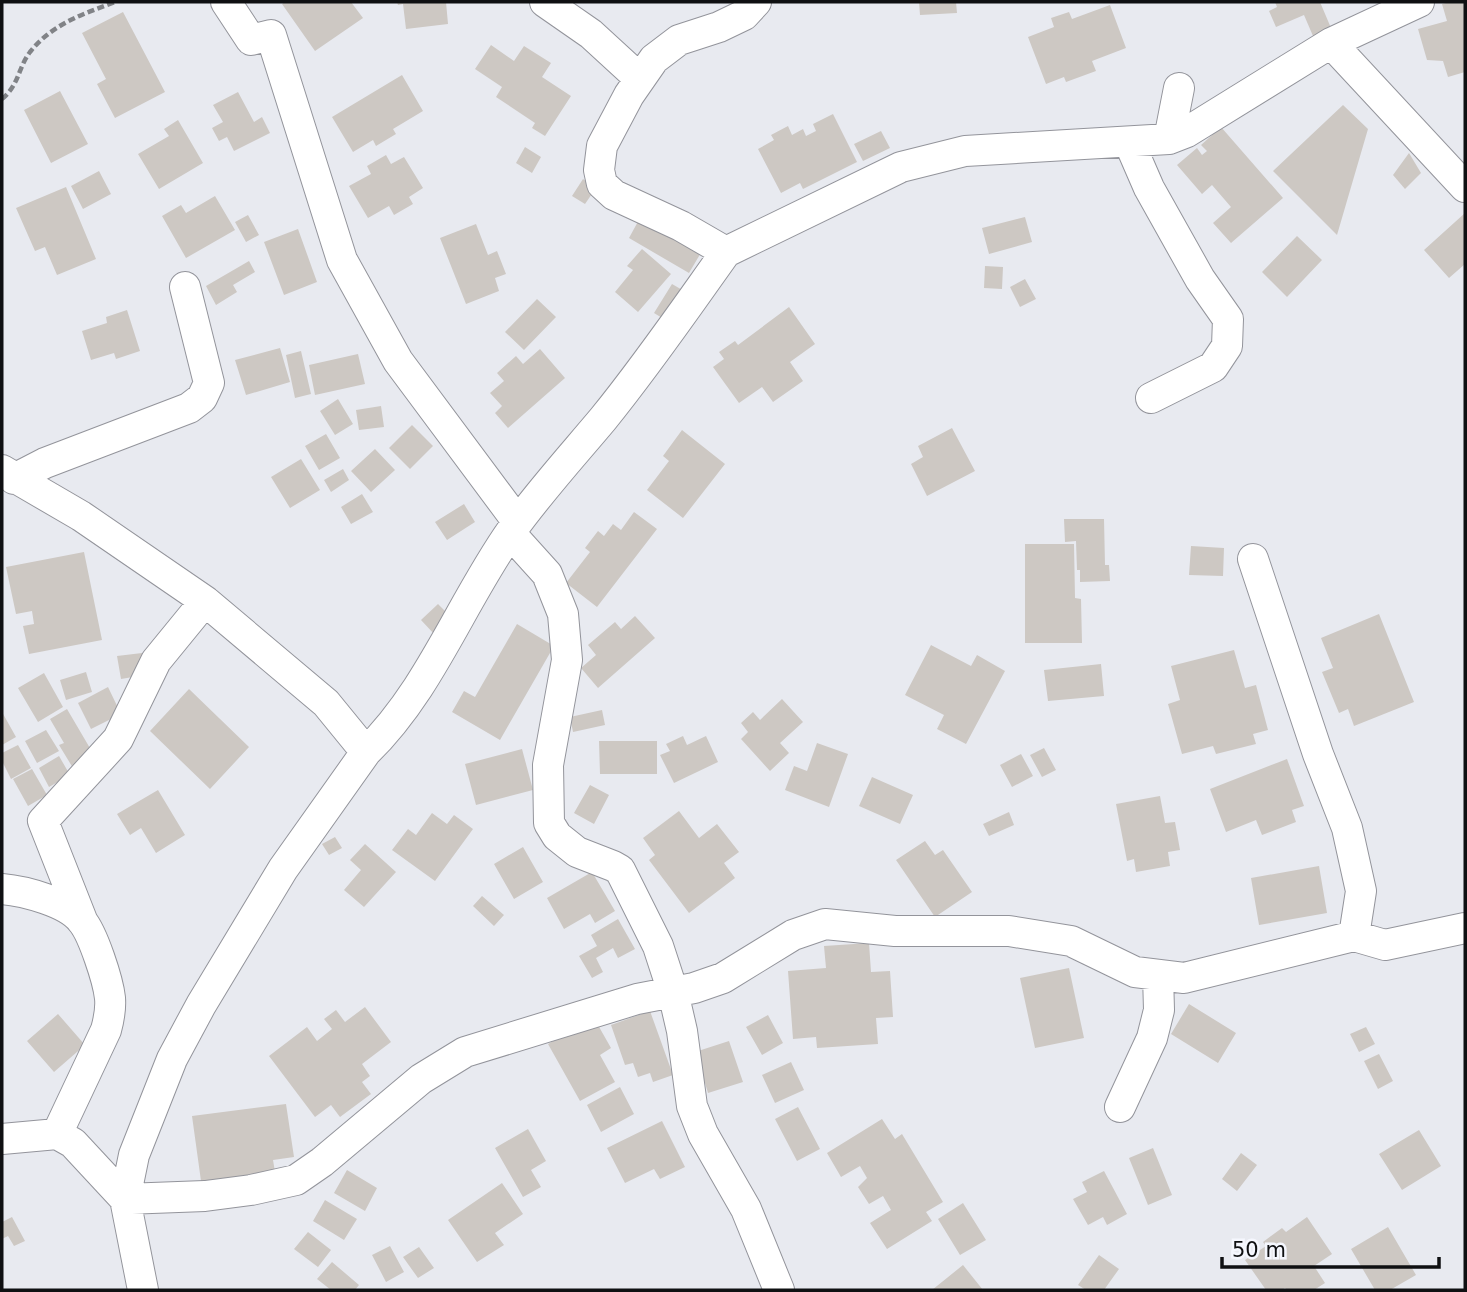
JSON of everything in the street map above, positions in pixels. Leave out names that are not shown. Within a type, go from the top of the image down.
[{"type":"street","points":[[143,1290],[125,1199],[134,1155],[172,1059],[201,1004],[282,869],[366,752],[380,739],[411,697],[517,521],[398,361],[342,260],[271,35],[251,40],[226,2]]},
{"type":"street","points":[[545,2],[591,34],[640,79]]},
{"type":"street","points":[[726,252],[681,226],[614,195],[602,184],[599,170],[602,146],[629,95],[654,60],[679,40],[719,27],[744,15],[756,2]]},
{"type":"street","points":[[510,533],[677,323],[726,252],[901,167],[965,151],[1169,139],[1187,132],[1331,43],[1419,2]]},
{"type":"street","points":[[1331,43],[1465,187]]},
{"type":"street","points":[[1169,139],[1179,88]]},
{"type":"street","points":[[1129,142],[1149,188],[1200,279],[1228,318],[1227,346],[1213,367],[1151,398]]},
{"type":"street","points":[[8,475],[189,408],[202,398],[209,383],[185,288]]},
{"type":"street","points":[[8,475],[81,516],[205,601],[326,703],[366,752]]},
{"type":"street","points":[[510,533],[547,574],[564,614],[566,660],[548,765],[549,822],[557,836],[577,852],[620,870],[657,946],[673,992],[682,1031],[692,1106],[703,1134],[746,1209],[779,1290]]},
{"type":"street","points":[[1253,559],[1314,742],[1347,828],[1361,891],[1354,936]]},
{"type":"street","points":[[57,1134],[106,1030],[111,1012],[110,995],[98,954],[43,821],[118,739],[156,661],[205,601]]},
{"type":"street","points":[[2,888],[49,900],[82,919]]},
{"type":"street","points":[[2,1139],[57,1134],[73,1143],[125,1199],[205,1196],[296,1180],[322,1162],[421,1079],[465,1052],[637,999],[694,988],[723,978],[793,935],[825,924],[895,931],[1009,931],[1071,941],[1135,972],[1184,978],[1354,936],[1385,945],[1465,928]]},
{"type":"street","points":[[1120,1107],[1152,1038],[1159,1010],[1158,975]]},
{"type":"path","points":[[2,99],[13,90],[30,53],[63,22],[115,2]]},
{"type":"building","points":[[351,2],[363,18],[315,51],[282,4]]},
{"type":"building","points":[[397,2],[446,2],[448,24],[406,29],[403,4],[398,5]]},
{"type":"building","points":[[919,2],[956,2],[957,13],[920,15]]},
{"type":"building","points":[[1275,2],[1320,2],[1331,28],[1313,36],[1304,15],[1276,27],[1269,11],[1277,7]]},
{"type":"building","points":[[1465,2],[1465,72],[1448,77],[1443,61],[1427,60],[1418,29],[1447,21],[1442,4]]},
{"type":"building","points":[[1110,5],[1126,48],[1092,61],[1096,71],[1066,82],[1064,77],[1046,84],[1028,37],[1054,27],[1051,18],[1069,12],[1072,19]]},
{"type":"building","points":[[123,12],[165,92],[115,118],[97,84],[106,79],[82,33]]},
{"type":"building","points":[[491,45],[514,61],[524,46],[551,63],[542,77],[571,96],[545,136],[532,128],[535,123],[496,97],[502,87],[475,69]]},
{"type":"building","points":[[402,75],[423,111],[393,129],[396,134],[376,146],[373,140],[353,152],[332,117]]},
{"type":"building","points":[[60,91],[88,144],[51,163],[24,110]]},
{"type":"building","points":[[238,92],[254,122],[262,117],[270,133],[234,151],[227,137],[219,141],[212,128],[223,122],[213,105]]},
{"type":"building","points":[[1343,105],[1368,129],[1337,235],[1273,171]]},
{"type":"building","points":[[833,114],[857,162],[803,189],[800,183],[781,193],[758,149],[774,140],[771,135],[788,126],[792,135],[803,129],[806,136],[816,131],[813,124]]},
{"type":"building","points":[[178,120],[203,163],[159,189],[138,154],[169,136],[164,129]]},
{"type":"building","points":[[1221,127],[1283,198],[1231,243],[1213,223],[1231,207],[1212,185],[1202,194],[1177,165],[1197,148],[1202,155],[1207,151],[1201,145]]},
{"type":"building","points":[[881,131],[890,148],[863,161],[854,144]]},
{"type":"building","points":[[525,147],[541,157],[532,173],[516,163]]},
{"type":"building","points":[[1409,153],[1421,173],[1405,189],[1393,175]]},
{"type":"building","points":[[386,155],[391,164],[404,157],[423,188],[409,197],[413,204],[394,215],[389,206],[368,218],[349,186],[371,174],[367,166]]},
{"type":"building","points":[[99,171],[111,194],[83,209],[71,186]]},
{"type":"building","points":[[583,179],[596,188],[585,204],[572,196]]},
{"type":"building","points":[[66,187],[96,259],[57,275],[45,247],[35,251],[16,208]]},
{"type":"building","points":[[215,196],[235,230],[186,258],[162,216],[181,205],[186,213]]},
{"type":"building","points":[[1465,213],[1465,264],[1449,278],[1424,250]]},
{"type":"building","points":[[248,215],[259,235],[246,242],[235,222]]},
{"type":"building","points":[[641,216],[702,251],[689,273],[629,238]]},
{"type":"building","points":[[1025,217],[1032,242],[989,254],[982,228]]},
{"type":"building","points":[[476,224],[488,255],[497,251],[506,274],[495,278],[499,291],[466,304],[440,238]]},
{"type":"building","points":[[298,229],[317,282],[284,295],[264,242]]},
{"type":"building","points":[[1297,236],[1322,260],[1287,297],[1262,272]]},
{"type":"building","points":[[642,249],[671,274],[638,312],[615,292],[633,270],[627,266]]},
{"type":"building","points":[[249,261],[255,272],[233,285],[237,292],[216,305],[206,286]]},
{"type":"building","points":[[985,266],[1003,267],[1002,289],[984,288]]},
{"type":"building","points":[[1025,279],[1036,299],[1020,307],[1010,287]]},
{"type":"building","points":[[672,284],[691,295],[672,324],[654,313]]},
{"type":"building","points":[[537,299],[556,317],[524,350],[505,332]]},
{"type":"building","points":[[789,307],[815,344],[790,362],[803,381],[773,402],[762,387],[739,403],[713,367],[724,359],[719,352],[735,341],[738,345]]},
{"type":"building","points":[[127,310],[140,351],[116,359],[114,353],[91,360],[82,331],[107,323],[106,317]]},
{"type":"building","points":[[280,348],[290,382],[246,395],[235,360]]},
{"type":"building","points":[[540,349],[565,378],[508,428],[495,413],[502,406],[490,393],[504,381],[497,373],[516,356],[523,364]]},
{"type":"building","points":[[301,351],[311,394],[295,398],[286,355]]},
{"type":"building","points":[[358,354],[365,384],[315,395],[309,365]]},
{"type":"building","points":[[338,399],[353,424],[335,435],[320,411]]},
{"type":"building","points":[[381,406],[384,427],[359,430],[356,410]]},
{"type":"building","points":[[412,425],[433,446],[410,469],[389,448]]},
{"type":"building","points":[[952,428],[975,471],[927,496],[911,464],[923,457],[918,446]]},
{"type":"building","points":[[682,430],[725,464],[683,518],[647,490],[669,461],[663,456]]},
{"type":"building","points":[[326,434],[340,458],[319,470],[305,446]]},
{"type":"building","points":[[375,449],[395,470],[371,492],[351,471]]},
{"type":"building","points":[[301,459],[320,490],[290,508],[271,477]]},
{"type":"building","points":[[343,469],[349,480],[331,492],[324,480]]},
{"type":"building","points":[[362,494],[373,512],[351,524],[341,507]]},
{"type":"building","points":[[464,504],[475,522],[447,540],[435,522]]},
{"type":"building","points":[[634,512],[657,529],[597,607],[566,583],[590,552],[585,548],[598,531],[604,536],[613,524],[621,530]]},
{"type":"building","points":[[1064,519],[1104,519],[1105,565],[1109,565],[1110,581],[1080,582],[1076,541],[1065,542]]},
{"type":"building","points":[[1025,544],[1074,544],[1075,598],[1081,599],[1082,643],[1025,643]]},
{"type":"building","points":[[1191,546],[1224,548],[1223,576],[1189,575]]},
{"type":"building","points":[[84,552],[102,640],[29,654],[23,626],[34,624],[32,611],[16,614],[6,567]]},
{"type":"building","points":[[438,604],[452,618],[435,635],[421,620]]},
{"type":"building","points":[[1379,614],[1414,702],[1354,726],[1348,709],[1339,713],[1322,672],[1333,668],[1321,638]]},
{"type":"building","points":[[635,616],[655,638],[598,688],[581,668],[596,655],[588,645],[615,622],[621,629]]},
{"type":"building","points":[[517,624],[554,646],[500,740],[452,712],[464,691],[475,697]]},
{"type":"building","points":[[931,645],[971,666],[977,655],[1005,671],[966,744],[937,729],[944,715],[905,695]]},
{"type":"building","points":[[1234,650],[1245,688],[1256,685],[1268,730],[1253,734],[1256,744],[1216,754],[1213,746],[1182,754],[1168,704],[1180,700],[1171,666]]},
{"type":"building","points":[[142,653],[145,675],[121,679],[117,656]]},
{"type":"building","points":[[1101,664],[1104,696],[1048,701],[1044,670]]},
{"type":"building","points":[[86,672],[92,692],[66,700],[60,680]]},
{"type":"building","points":[[44,673],[63,707],[38,722],[18,688]]},
{"type":"building","points":[[108,687],[121,714],[91,729],[78,703]]},
{"type":"building","points":[[189,689],[249,747],[210,789],[150,731]]},
{"type":"building","points":[[782,699],[803,722],[780,743],[789,753],[770,771],[741,739],[748,732],[741,723],[753,712],[760,720]]},
{"type":"building","points":[[67,709],[94,755],[73,768],[59,745],[64,743],[50,719]]},
{"type":"building","points":[[602,710],[605,725],[573,732],[570,717]]},
{"type":"building","points":[[2,712],[16,737],[2,745]]},
{"type":"building","points":[[46,730],[59,751],[37,763],[25,741]]},
{"type":"building","points":[[683,736],[687,745],[706,736],[718,762],[674,783],[660,755],[670,751],[666,744]]},
{"type":"building","points":[[599,741],[657,741],[657,774],[600,774]]},
{"type":"building","points":[[817,743],[848,754],[829,807],[785,790],[794,766],[807,771]]},
{"type":"building","points":[[18,745],[31,768],[11,779],[2,761],[2,753]]},
{"type":"building","points":[[1044,748],[1056,770],[1042,777],[1030,755]]},
{"type":"building","points":[[522,749],[533,790],[476,805],[465,764]]},
{"type":"building","points":[[1021,754],[1033,776],[1012,787],[1000,765]]},
{"type":"building","points":[[59,756],[70,775],[49,787],[39,768]]},
{"type":"building","points":[[1287,759],[1304,806],[1292,810],[1296,822],[1262,835],[1256,820],[1226,832],[1210,789]]},
{"type":"building","points":[[32,769],[47,795],[28,806],[13,779]]},
{"type":"building","points":[[872,777],[913,795],[900,824],[859,806]]},
{"type":"building","points":[[590,785],[609,795],[594,824],[574,813]]},
{"type":"building","points":[[158,790],[185,835],[156,853],[141,828],[130,835],[117,814]]},
{"type":"building","points":[[1160,796],[1165,823],[1175,822],[1180,850],[1168,852],[1170,866],[1136,872],[1134,859],[1127,861],[1116,804]]},
{"type":"building","points":[[679,811],[699,838],[717,824],[739,852],[724,863],[735,878],[689,913],[649,860],[655,855],[643,838]]},
{"type":"building","points":[[1009,812],[1014,825],[989,836],[983,824]]},
{"type":"building","points":[[432,813],[447,824],[454,815],[473,829],[435,881],[392,850],[408,829],[416,835]]},
{"type":"building","points":[[335,837],[342,848],[329,855],[322,844]]},
{"type":"building","points":[[925,841],[935,855],[943,850],[972,892],[935,917],[896,860]]},
{"type":"building","points":[[365,844],[396,872],[364,907],[344,890],[361,870],[350,860]]},
{"type":"building","points":[[523,847],[543,882],[514,899],[494,864]]},
{"type":"building","points":[[1319,866],[1327,913],[1259,925],[1251,878]]},
{"type":"building","points":[[592,872],[615,911],[595,923],[590,914],[564,929],[547,898]]},
{"type":"building","points":[[482,896],[504,915],[494,926],[473,906]]},
{"type":"building","points":[[618,919],[635,949],[618,958],[613,948],[596,958],[603,972],[592,978],[579,956],[597,946],[591,935]]},
{"type":"building","points":[[869,943],[871,972],[890,971],[893,1017],[876,1018],[878,1044],[817,1048],[816,1037],[793,1039],[788,971],[826,968],[824,946]]},
{"type":"building","points":[[1069,968],[1084,1038],[1035,1048],[1020,978]]},
{"type":"building","points":[[1189,1004],[1236,1033],[1218,1063],[1171,1034]]},
{"type":"building","points":[[365,1007],[391,1042],[362,1064],[370,1076],[362,1082],[371,1094],[340,1117],[331,1105],[315,1117],[269,1056],[307,1027],[317,1041],[332,1029],[324,1019],[336,1010],[345,1022]]},
{"type":"building","points":[[650,1011],[673,1075],[653,1082],[650,1073],[638,1077],[633,1063],[625,1065],[611,1025]]},
{"type":"building","points":[[58,1014],[85,1045],[54,1072],[27,1041]]},
{"type":"building","points":[[768,1015],[783,1043],[762,1055],[746,1027]]},
{"type":"building","points":[[594,1018],[611,1048],[600,1055],[615,1082],[580,1101],[548,1044]]},
{"type":"building","points":[[1366,1027],[1375,1044],[1359,1052],[1350,1034]]},
{"type":"building","points":[[729,1041],[743,1082],[708,1093],[705,1083],[698,1085],[695,1052]]},
{"type":"building","points":[[1379,1054],[1393,1081],[1378,1089],[1364,1061]]},
{"type":"building","points":[[791,1062],[804,1090],[775,1103],[762,1075]]},
{"type":"building","points":[[620,1087],[634,1114],[601,1132],[587,1105]]},
{"type":"building","points":[[286,1104],[294,1157],[273,1160],[275,1172],[201,1181],[192,1116]]},
{"type":"building","points":[[798,1107],[820,1149],[797,1161],[775,1119]]},
{"type":"building","points":[[882,1119],[895,1139],[902,1134],[943,1202],[926,1212],[932,1221],[887,1249],[870,1223],[891,1210],[883,1196],[869,1204],[858,1187],[867,1178],[860,1166],[841,1177],[827,1153]]},
{"type":"building","points":[[662,1121],[685,1167],[660,1179],[654,1169],[625,1183],[607,1148]]},
{"type":"building","points":[[528,1129],[546,1161],[531,1170],[541,1187],[523,1197],[495,1148]]},
{"type":"building","points":[[1419,1130],[1441,1166],[1402,1190],[1379,1154]]},
{"type":"building","points":[[1153,1148],[1172,1195],[1148,1205],[1129,1158]]},
{"type":"building","points":[[1241,1153],[1257,1165],[1237,1191],[1222,1179]]},
{"type":"building","points":[[347,1170],[377,1188],[365,1211],[334,1193]]},
{"type":"building","points":[[1104,1171],[1127,1214],[1107,1225],[1103,1217],[1088,1225],[1073,1199],[1087,1192],[1082,1182]]},
{"type":"building","points":[[502,1183],[523,1214],[495,1233],[504,1245],[477,1262],[448,1220]]},
{"type":"building","points":[[325,1200],[357,1219],[344,1240],[313,1221]]},
{"type":"building","points":[[963,1203],[986,1240],[960,1255],[938,1219]]},
{"type":"building","points":[[12,1217],[25,1241],[14,1246],[8,1236],[2,1239],[2,1222]]},
{"type":"building","points":[[1307,1217],[1332,1254],[1314,1266],[1325,1283],[1314,1290],[1266,1290],[1245,1260],[1266,1246],[1263,1242],[1282,1228],[1286,1232]]},
{"type":"building","points":[[1388,1227],[1416,1275],[1390,1290],[1375,1290],[1351,1249]]},
{"type":"building","points":[[308,1232],[331,1250],[318,1267],[294,1249]]},
{"type":"building","points":[[390,1246],[404,1272],[386,1282],[372,1255]]},
{"type":"building","points":[[419,1247],[434,1268],[418,1278],[403,1257]]},
{"type":"building","points":[[1099,1255],[1119,1269],[1104,1290],[1086,1290],[1078,1285]]},
{"type":"building","points":[[332,1262],[359,1285],[355,1290],[331,1290],[317,1279]]},
{"type":"building","points":[[963,1265],[983,1290],[932,1290]]}]
